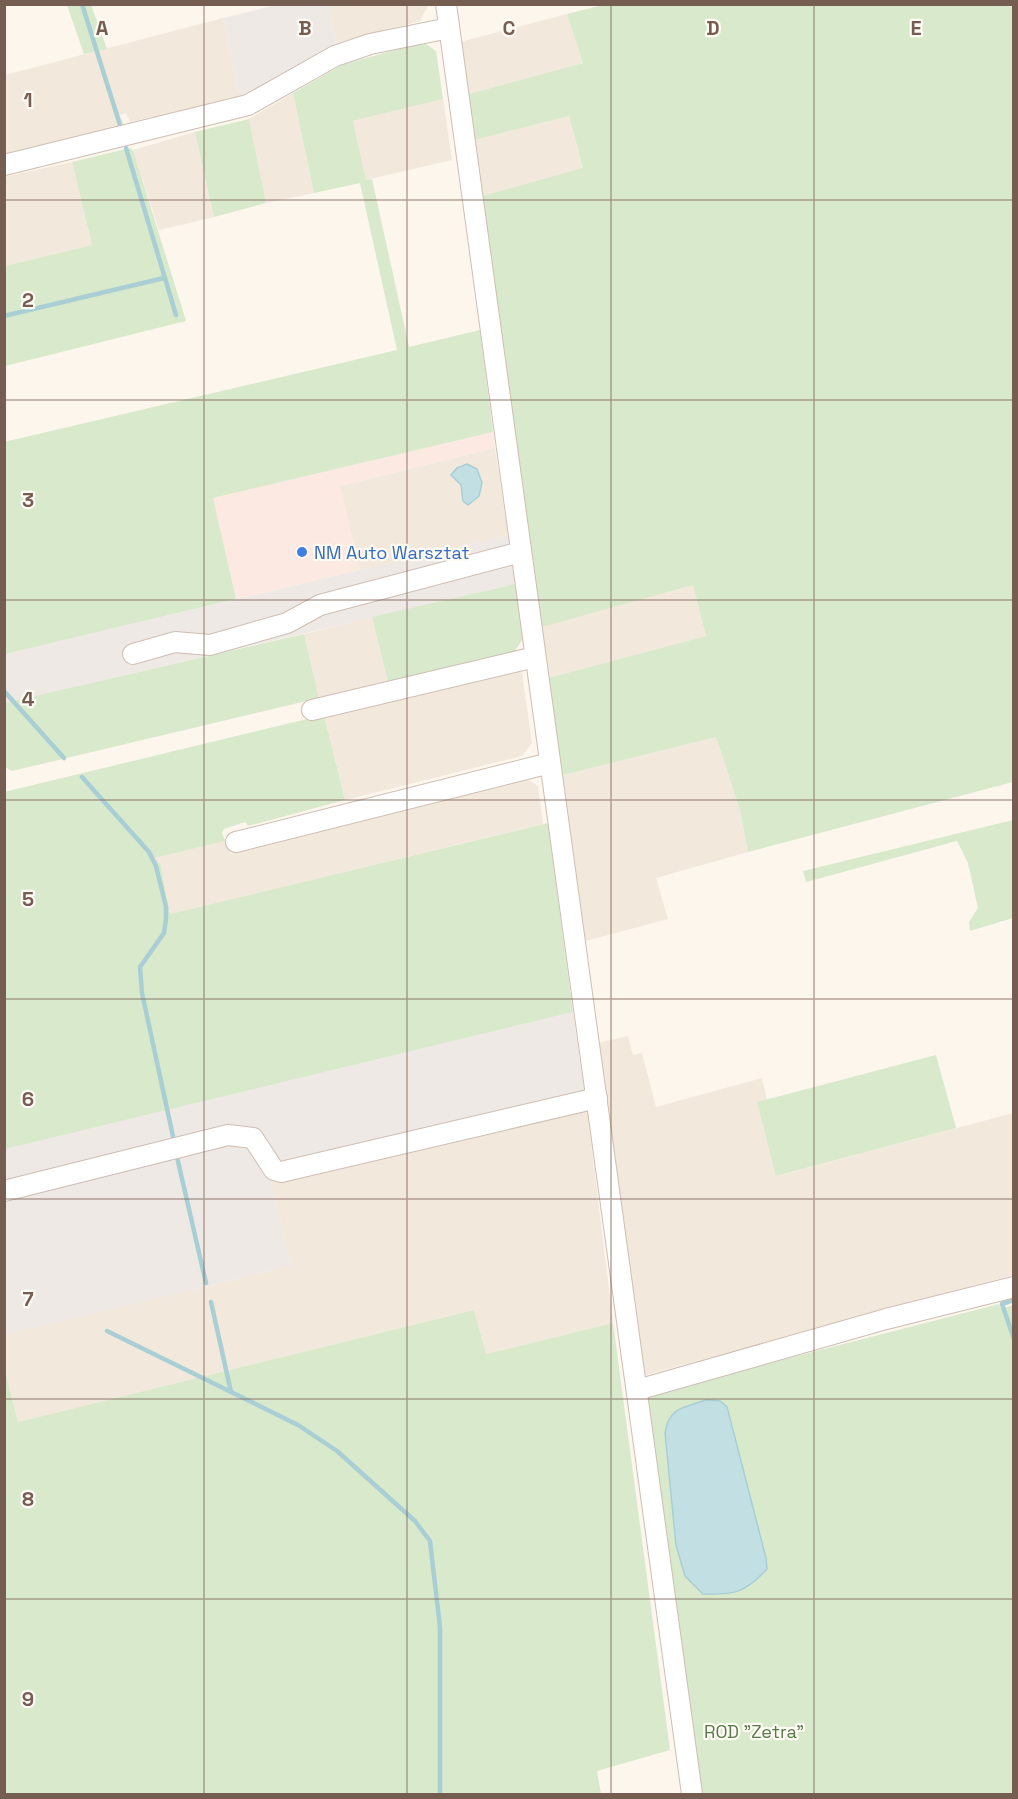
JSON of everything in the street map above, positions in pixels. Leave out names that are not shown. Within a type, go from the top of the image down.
[{"type":"street","points":[[446,4],[692,1794]]},
{"type":"street","points":[[4,165],[249,105],[335,56],[370,44],[449,28]]},
{"type":"street","points":[[133,654],[175,642],[210,645],[287,623],[320,605],[521,552]]},
{"type":"street","points":[[312,710],[535,657]]},
{"type":"street","points":[[236,842],[550,763]]},
{"type":"street","points":[[4,1191],[228,1135],[253,1138],[274,1170],[281,1172],[597,1098]]},
{"type":"street","points":[[637,1390],[886,1319],[1014,1287]]},
{"type":"shaded area","points":[[429,4],[420,21],[336,43],[329,5]]},
{"type":"shaded area","points":[[276,5],[329,5],[336,43],[240,99],[223,18]]},
{"type":"shaded area","points":[[567,14],[583,63],[461,96],[456,43]]},
{"type":"shaded area","points":[[223,18],[240,99],[130,122],[126,113],[120,115],[124,124],[121,127],[5,155],[5,75]]},
{"type":"shaded area","points":[[293,93],[314,193],[266,203],[249,119]]},
{"type":"shaded area","points":[[443,99],[452,160],[366,180],[353,121]]},
{"type":"shaded area","points":[[569,116],[583,169],[479,197],[471,141]]},
{"type":"shaded area","points":[[195,132],[214,217],[159,230],[133,150]]},
{"type":"shaded area","points":[[72,162],[92,245],[5,266],[4,177]]},
{"type":"shaded area","points":[[493,432],[495,448],[340,486],[360,570],[236,599],[213,498]]},
{"type":"shaded area","points":[[495,448],[508,535],[360,570],[340,486]]},
{"type":"shaded area","points":[[508,535],[515,584],[5,703],[4,654]]},
{"type":"shaded area","points":[[693,585],[706,636],[548,678],[539,628]]},
{"type":"shaded area","points":[[372,617],[388,682],[319,698],[304,634]]},
{"type":"shaded area","points":[[516,670],[522,673],[532,743],[522,756],[345,800],[324,715]]},
{"type":"shaded area","points":[[716,737],[740,810],[748,852],[656,878],[668,919],[578,943],[559,776]]},
{"type":"shaded area","points":[[526,778],[538,786],[543,824],[170,914],[161,866],[153,858],[225,841],[231,854],[251,849],[254,845]]},
{"type":"shaded area","points":[[573,1012],[586,1101],[270,1178],[291,1266],[5,1335],[4,1149]]},
{"type":"shaded area","points":[[628,1036],[633,1055],[642,1053],[656,1107],[762,1078],[767,1100],[758,1102],[777,1176],[1013,1113],[1013,1275],[642,1376],[593,1044]]},
{"type":"shaded area","points":[[586,1101],[613,1323],[486,1354],[474,1310],[18,1422],[5,1371],[4,1335],[291,1266],[270,1178]]},
{"type":"green space","points":[[67,5],[91,5],[107,49],[84,54]]},
{"type":"green space","points":[[603,5],[1013,5],[1013,782],[748,852],[740,810],[716,737],[559,776],[548,678],[706,636],[693,585],[539,628],[479,197],[583,168],[569,116],[471,141],[461,96],[583,63],[567,14]]},
{"type":"green space","points":[[423,42],[436,51],[443,99],[353,121],[366,180],[372,179],[409,347],[480,330],[493,432],[213,498],[236,599],[5,654],[4,442],[397,350],[360,183],[314,193],[293,93],[342,65]]},
{"type":"green space","points":[[249,119],[266,203],[214,217],[195,132]]},
{"type":"green space","points":[[130,148],[133,150],[186,321],[5,366],[5,266],[92,245],[72,162]]},
{"type":"green space","points":[[515,584],[523,639],[514,652],[388,682],[372,617]]},
{"type":"green space","points":[[304,634],[319,698],[12,771],[5,767],[4,703]]},
{"type":"green space","points":[[324,715],[345,800],[248,826],[245,822],[224,829],[222,833],[225,841],[154,858],[161,866],[170,914],[548,823],[573,1012],[5,1149],[4,792]]},
{"type":"green space","points":[[1013,820],[1013,918],[970,931],[969,922],[978,908],[968,863],[957,841],[806,882],[803,871]]},
{"type":"green space","points":[[936,1055],[956,1128],[776,1176],[757,1102]]},
{"type":"green space","name":"ROD \"Zetra\"","points":[[999,1304],[1001,1309],[1013,1305],[1013,1794],[701,1794],[645,1395]]},
{"type":"green space","points":[[474,1310],[486,1354],[613,1323],[670,1750],[597,1771],[601,1794],[5,1794],[5,1371],[18,1422]]},
{"type":"water","points":[[467,464],[477,469],[482,483],[479,496],[468,505],[463,501],[461,485],[451,475],[457,468]]},
{"type":"water","points":[[706,1400],[720,1401],[727,1407],[767,1569],[745,1588],[723,1594],[703,1594],[685,1576],[676,1545],[665,1433],[667,1424],[674,1413]]},
{"type":"waterway","points":[[82,4],[120,125]]},
{"type":"waterway","points":[[126,148],[176,315]]},
{"type":"waterway","points":[[4,316],[164,278]]},
{"type":"waterway","points":[[4,691],[64,758]]},
{"type":"waterway","points":[[82,777],[149,852],[156,866],[166,907],[164,933],[140,967],[142,993],[174,1141]]},
{"type":"waterway","points":[[177,1157],[206,1283]]},
{"type":"waterway","points":[[1014,1300],[1002,1304],[1014,1339]]},
{"type":"waterway","points":[[211,1302],[231,1392]]},
{"type":"waterway","points":[[107,1331],[298,1425],[337,1451],[415,1521],[430,1541],[440,1627],[440,1794]]},
{"type":"place","name":"NM Auto Warsztat","points":[[302,552]]}]
